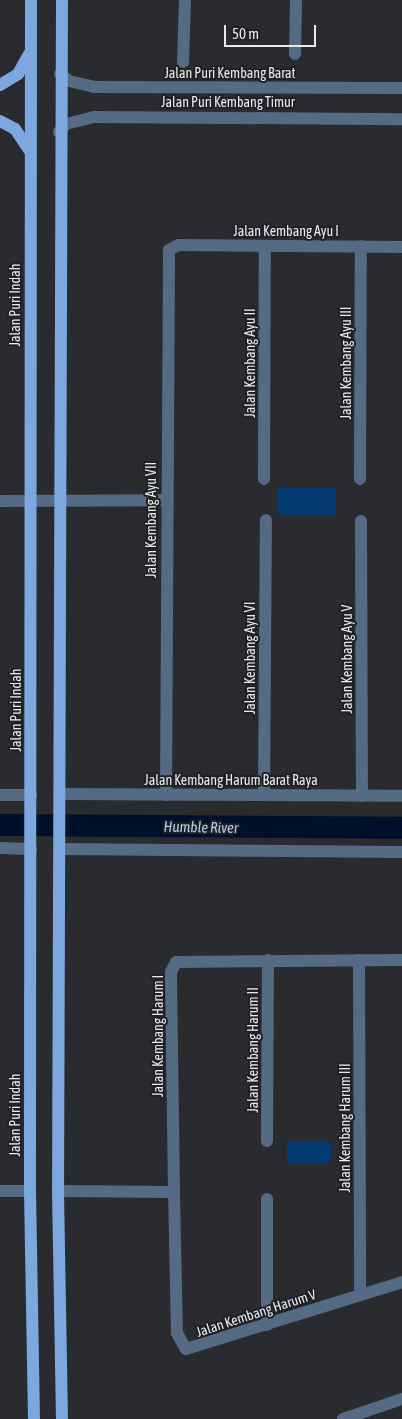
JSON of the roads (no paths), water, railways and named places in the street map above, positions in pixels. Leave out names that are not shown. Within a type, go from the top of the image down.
[{"type":"main road","name":"Jalan Puri Indah","points":[[31,0],[29,150],[30,1191],[34,1419]]},
{"type":"main road","points":[[62,0],[59,132],[58,501],[60,799],[58,1191],[62,1419]]},
{"type":"main road","points":[[0,85],[18,74],[30,49]]},
{"type":"main road","points":[[0,121],[15,129],[29,150]]},
{"type":"street","points":[[183,62],[185,0]]},
{"type":"street","points":[[295,54],[296,0]]},
{"type":"street","name":"Jalan Puri Kembang Barat","points":[[60,74],[69,81],[94,87],[402,88]]},
{"type":"street","name":"Jalan Puri Kembang Timur","points":[[59,132],[66,124],[94,117],[402,119]]},
{"type":"street","name":"Jalan Kembang Ayu II","points":[[264,479],[265,246]]},
{"type":"street","name":"Jalan Kembang Ayu III","points":[[360,479],[362,246]]},
{"type":"street","name":"Jalan Kembang Ayu I","points":[[171,247],[402,246]]},
{"type":"street","name":"Jalan Kembang Ayu VII","points":[[166,795],[166,500],[171,247]]},
{"type":"street","points":[[0,501],[166,500]]},
{"type":"street","name":"Jalan Kembang Ayu VI","points":[[264,796],[266,520]]},
{"type":"street","name":"Jalan Kembang Ayu V","points":[[361,521],[362,796]]},
{"type":"street","points":[[0,795],[31,800]]},
{"type":"street","name":"Jalan Kembang Harum Barat Raya","points":[[60,799],[166,795],[402,796]]},
{"type":"street","points":[[0,848],[31,846]]},
{"type":"street","points":[[60,846],[402,852]]},
{"type":"street","name":"Jalan Kembang Harum I","points":[[174,1192],[173,967],[186,960],[402,960]]},
{"type":"street","name":"Jalan Kembang Harum II","points":[[267,1141],[268,960]]},
{"type":"street","name":"Jalan Kembang Harum III","points":[[359,960],[360,1295]]},
{"type":"street","points":[[0,1191],[30,1191]]},
{"type":"street","points":[[58,1191],[174,1192]]},
{"type":"street","name":"Jalan Kembang Harum V","points":[[174,1192],[180,1344],[193,1349],[402,1282]]},
{"type":"street","points":[[267,1199],[267,1325]]},
{"type":"street","points":[[343,1419],[402,1399]]},
{"type":"waterway","name":"Humble River","points":[[0,825],[402,828]]}]
